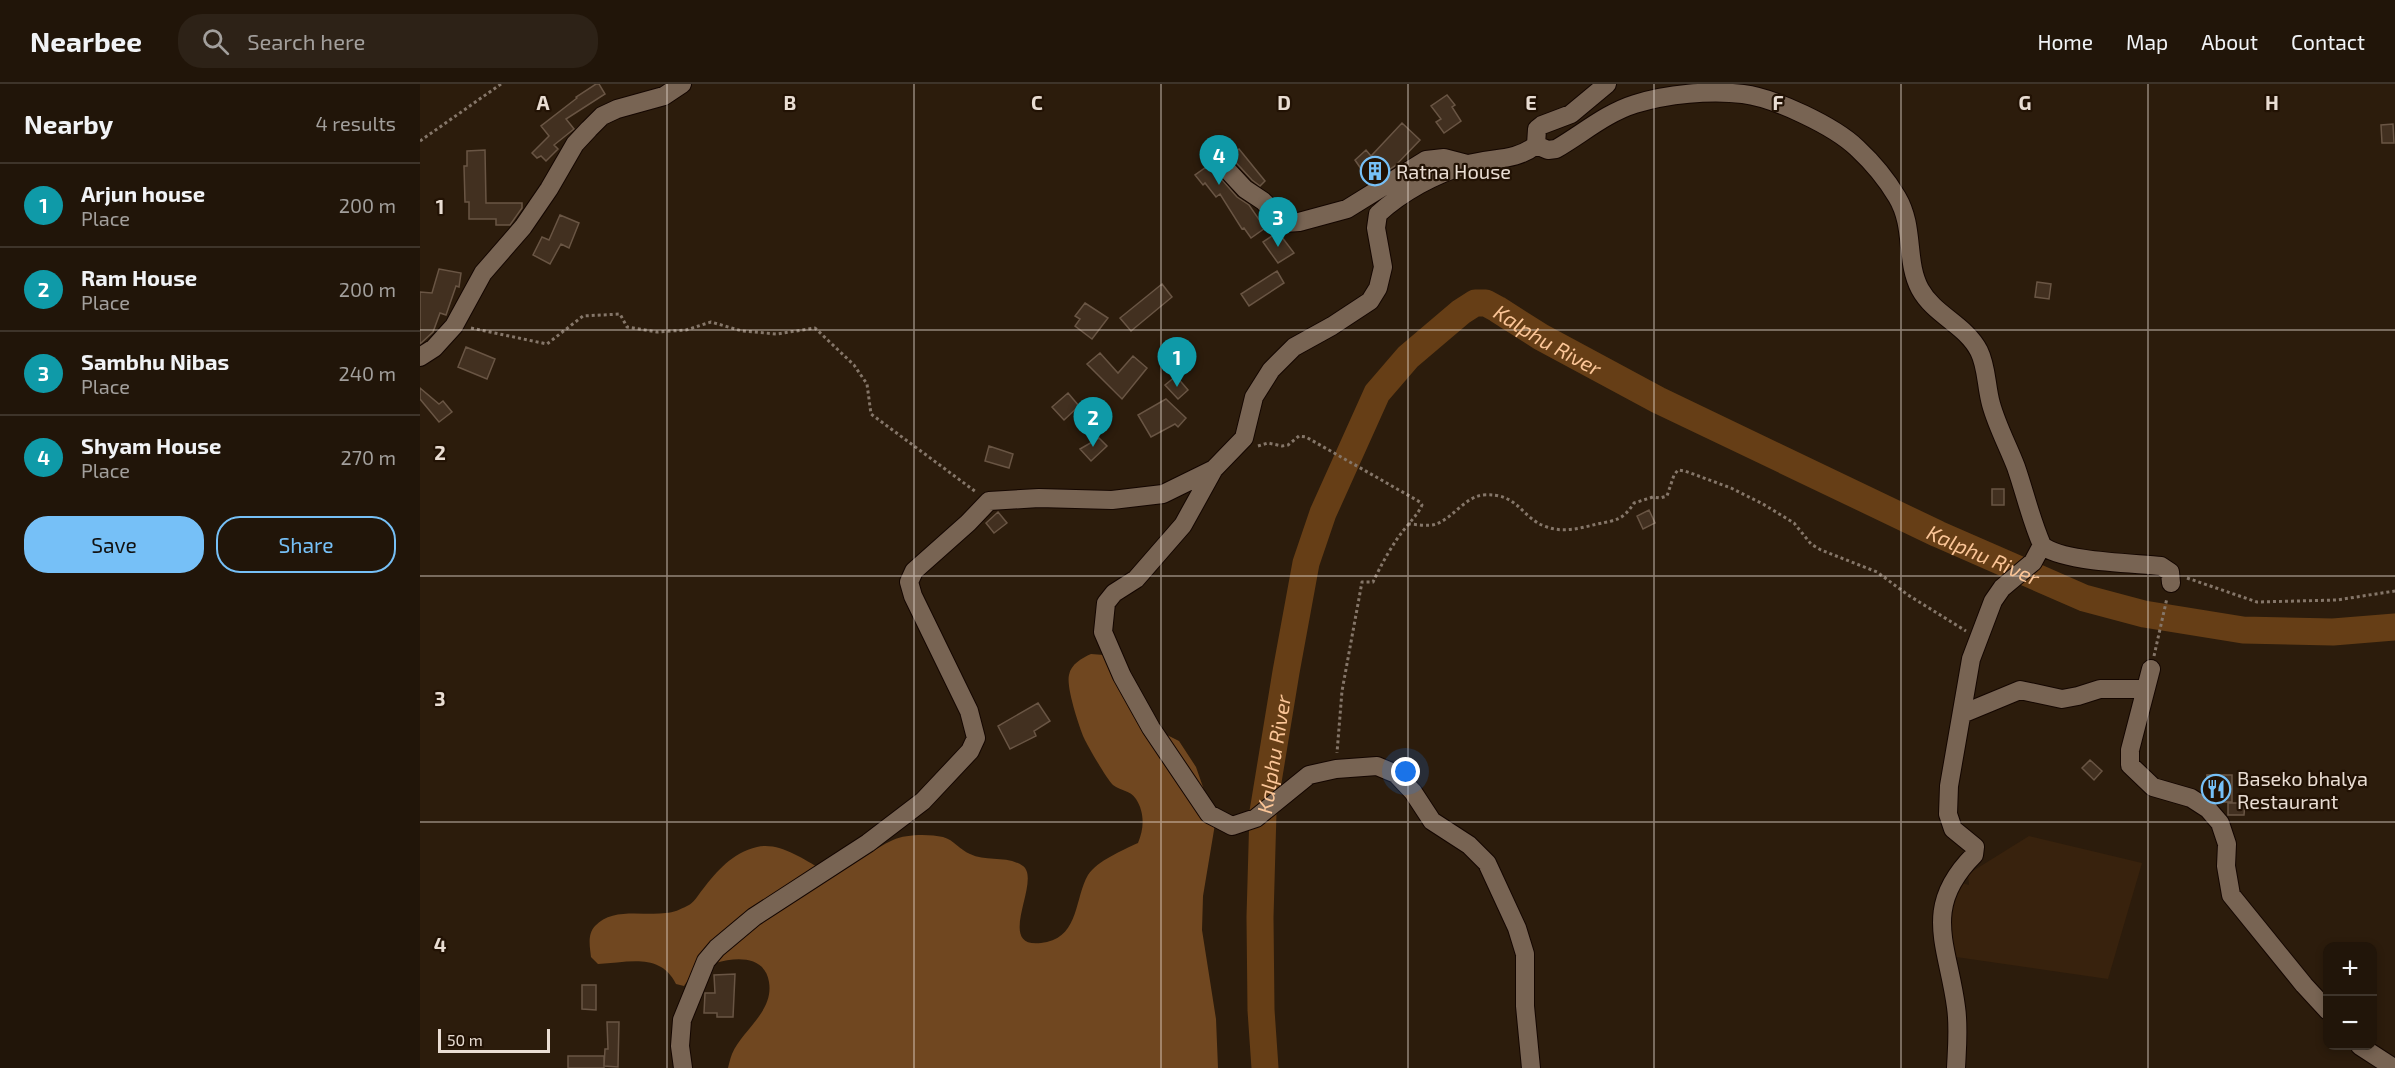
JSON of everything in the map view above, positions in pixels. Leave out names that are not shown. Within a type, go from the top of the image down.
[{"type":"street","points":[[420,357],[434,348],[454,326],[483,273],[523,227],[582,136],[602,116],[630,104],[664,96],[682,84]]},
{"type":"street","points":[[1531,1068],[1525,1006],[1525,954],[1517,928],[1486,863],[1469,845],[1432,820],[1413,792],[1396,774],[1377,766],[1336,769],[1309,775],[1256,818],[1232,825],[1209,814],[1151,728],[1122,676],[1103,632],[1106,603],[1114,593],[1136,579],[1174,537],[1214,469],[1244,438],[1254,397],[1271,370],[1294,347],[1370,301],[1378,288],[1383,267],[1376,228],[1378,214],[1401,195],[1467,164],[1508,159],[1526,153],[1536,145],[1537,129],[1571,114],[1607,84]]},
{"type":"street","points":[[1536,145],[1548,150],[1557,149],[1621,109],[1637,103],[1687,95],[1720,93],[1744,94],[1791,109],[1812,119],[1856,147],[1898,198],[1909,229],[1914,274],[1919,287],[1930,304],[1974,342],[1980,352],[1991,404],[2017,470],[2042,545],[2047,550],[2084,559],[2162,566],[2170,572],[2171,583]]},
{"type":"street","points":[[1219,160],[1245,189],[1263,201],[1285,223],[1299,222],[1347,209],[1426,160],[1444,158],[1467,164]]},
{"type":"street","points":[[683,1068],[682,1020],[706,962],[717,948],[754,917],[868,843],[923,801],[970,751],[976,738],[969,711],[913,596],[909,582],[914,571],[968,523],[988,501],[1039,498],[1112,500],[1163,494],[1214,469]]},
{"type":"street","points":[[1956,1068],[1959,1026],[1943,946],[1942,922],[1944,902],[1950,886],[1957,873],[1974,855],[1975,848],[1953,829],[1948,814],[1949,786],[1971,659],[1977,638],[1993,601],[2002,588],[2033,561],[2042,545]]},
{"type":"street","points":[[2151,669],[2130,750],[2130,765],[2153,787],[2191,798],[2208,808],[2220,823],[2226,844],[2226,866],[2231,895],[2304,986],[2323,1006]]},
{"type":"street","points":[[1962,714],[2020,690],[2062,699],[2100,689],[2145,689]]},
{"type":"street","points":[[2366,1050],[2394,1068]]},
{"type":"path","points":[[420,141],[501,84]]},
{"type":"path","points":[[454,326],[490,330],[547,344],[583,316],[620,314],[627,327],[657,332],[686,330],[711,322],[742,331],[777,334],[815,328],[855,365],[867,384],[871,414],[988,501]]},
{"type":"path","points":[[1244,438],[1251,445],[1258,446],[1268,443],[1288,445],[1299,436],[1311,440],[1400,490],[1422,505],[1418,515],[1408,524],[1382,563],[1373,582],[1362,582],[1342,690],[1336,769]]},
{"type":"path","points":[[1408,524],[1435,525],[1480,495],[1497,495],[1516,502],[1540,525],[1556,529],[1577,530],[1615,521],[1630,513],[1634,503],[1653,497],[1667,496],[1674,475],[1678,470],[1685,471],[1763,504],[1794,523],[1812,544],[1821,550],[1877,572],[1908,595],[1977,638]]},
{"type":"path","points":[[2151,669],[2171,583],[2175,578],[2186,578],[2257,602],[2337,600],[2395,591]]},
{"type":"shaded area","points":[[1091,654],[1104,655],[1165,734],[1179,741],[1196,767],[1204,790],[1214,806],[1215,824],[1203,896],[1202,930],[1216,1019],[1218,1068],[728,1068],[737,1045],[767,1003],[769,982],[765,971],[758,964],[738,959],[715,963],[695,972],[684,986],[676,984],[661,967],[652,963],[632,961],[598,964],[591,957],[592,929],[602,920],[619,914],[657,914],[677,911],[694,901],[726,864],[748,850],[765,846],[782,849],[821,869],[865,855],[898,838],[918,835],[943,837],[976,856],[1010,861],[1023,866],[1027,874],[1027,886],[1021,914],[1022,937],[1030,943],[1047,942],[1057,938],[1071,924],[1088,875],[1104,861],[1138,843],[1142,827],[1141,810],[1136,799],[1110,782],[1086,742],[1076,716],[1069,688],[1069,675],[1074,665]]},
{"type":"shaded area","points":[[2029,836],[2142,863],[2108,979],[1956,957],[1946,936],[1952,893],[1962,883],[1969,885],[1968,874]]},
{"type":"building","points":[[599,84],[605,94],[566,119],[574,129],[554,145],[558,149],[546,161],[541,156],[537,158],[532,153],[549,136],[541,126],[576,97]]},
{"type":"building","points":[[1447,95],[1455,105],[1452,107],[1461,121],[1444,133],[1436,122],[1441,119],[1431,106]]},
{"type":"building","points":[[1402,123],[1420,140],[1395,166],[1370,182],[1355,160],[1366,150],[1371,156]]},
{"type":"building","points":[[2393,124],[2394,143],[2382,143],[2381,125]]},
{"type":"building","points":[[1239,149],[1265,181],[1260,186],[1230,156]]},
{"type":"building","points":[[485,150],[486,203],[522,203],[522,208],[510,225],[496,225],[496,219],[469,219],[469,202],[465,202],[464,166],[467,166],[467,151]]},
{"type":"building","points":[[1209,165],[1237,197],[1249,205],[1265,228],[1251,238],[1244,228],[1242,229],[1220,194],[1216,197],[1195,175]]},
{"type":"building","points":[[560,215],[579,223],[569,248],[561,244],[550,264],[533,255],[542,237],[549,240]]},
{"type":"building","points":[[1278,232],[1294,253],[1278,263],[1263,242]]},
{"type":"building","points":[[439,269],[461,273],[459,287],[456,286],[446,315],[440,313],[433,332],[420,344],[420,292],[432,293]]},
{"type":"building","points":[[1277,271],[1284,283],[1249,306],[1241,294]]},
{"type":"building","points":[[2037,282],[2051,284],[2049,299],[2035,297]]},
{"type":"building","points":[[1162,284],[1172,297],[1131,331],[1120,318]]},
{"type":"building","points":[[1085,303],[1108,318],[1092,339],[1075,326],[1080,319],[1075,316]]},
{"type":"building","points":[[466,347],[495,359],[487,379],[458,367]]},
{"type":"building","points":[[1100,353],[1118,373],[1133,356],[1147,368],[1122,399],[1087,364]]},
{"type":"building","points":[[1176,376],[1188,390],[1178,399],[1165,385]]},
{"type":"building","points":[[420,388],[439,404],[443,401],[452,412],[439,422],[420,399]]},
{"type":"building","points":[[1068,393],[1079,406],[1064,420],[1052,407]]},
{"type":"building","points":[[1166,399],[1186,418],[1178,427],[1175,424],[1151,437],[1138,415]]},
{"type":"building","points":[[1099,438],[1107,446],[1091,461],[1080,449]]},
{"type":"building","points":[[989,446],[1013,454],[1009,468],[985,461]]},
{"type":"building","points":[[1992,489],[2004,489],[2004,505],[1992,505]]},
{"type":"building","points":[[1649,510],[1655,523],[1643,529],[1637,516]]},
{"type":"building","points":[[998,512],[1007,523],[994,533],[986,523]]},
{"type":"building","points":[[1038,703],[1050,721],[1034,731],[1036,736],[1010,749],[998,726]]},
{"type":"building","points":[[2090,760],[2102,771],[2094,780],[2082,768]]},
{"type":"building","name":"Baseko bhalya Restaurant","points":[[2207,775],[2232,775],[2232,802],[2217,802],[2207,795]]},
{"type":"building","points":[[2228,803],[2245,803],[2244,815],[2228,815]]},
{"type":"building","points":[[735,974],[733,1017],[717,1017],[717,1013],[704,1013],[705,993],[715,993],[714,975]]},
{"type":"building","points":[[582,985],[596,985],[596,1010],[582,1009]]},
{"type":"building","points":[[607,1022],[619,1022],[618,1067],[604,1066],[605,1049],[608,1049]]},
{"type":"building","points":[[568,1056],[604,1056],[604,1068],[568,1068]]},
{"type":"waterway","name":"Kalphu River","points":[[1265,1068],[1261,1010],[1260,917],[1263,812],[1306,563],[1323,513],[1377,393],[1408,357],[1475,303],[1486,303],[1541,337],[1658,400],[1938,534],[2084,598],[2144,614],[2243,630],[2333,632],[2395,627]]},
{"type":"place","name":"Ratna House","points":[[1375,171]]},
{"type":"place","name":"Shyam House","points":[[1219,185]]},
{"type":"place","name":"Sambhu Nibas","points":[[1278,247]]},
{"type":"place","name":"Arjun house","points":[[1177,387]]},
{"type":"place","name":"Ram House","points":[[1093,447]]},
{"type":"place","name":"Baseko bhalya Restaurant","points":[[2216,789]]}]
